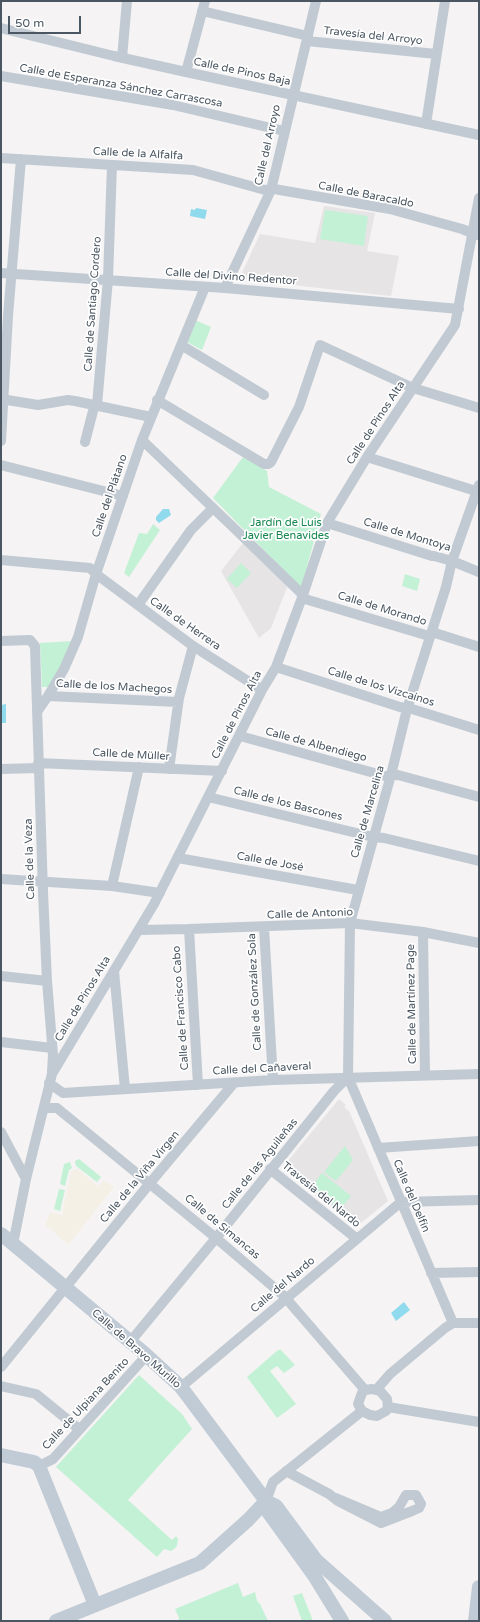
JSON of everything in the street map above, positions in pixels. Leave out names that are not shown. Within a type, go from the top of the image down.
[{"type":"main road","name":"Calle de Bravo Murillo","points":[[5,1239],[147,1355],[181,1387],[266,1501],[268,1512],[315,1577],[342,1621]]},
{"type":"main road","points":[[1,1455],[34,1462],[39,1466],[95,1605]]},
{"type":"main road","name":"Calle de Bravo Murillo","points":[[266,1501],[276,1506],[311,1554],[324,1569],[385,1621]]},
{"type":"main road","points":[[56,1621],[200,1563],[248,1520],[266,1501]]},
{"type":"main road","points":[[475,1621],[479,1587]]},
{"type":"street","points":[[122,58],[127,1]]},
{"type":"street","points":[[186,72],[205,1]]},
{"type":"street","name":"Calle del Arroyo","points":[[225,288],[271,190],[292,95],[316,1]]},
{"type":"street","points":[[426,124],[445,1]]},
{"type":"street","name":"Travesía del Arroyo","points":[[202,11],[307,38],[436,54]]},
{"type":"street","name":"Calle de Pinos Baja","points":[[1,28],[122,58],[479,135]]},
{"type":"street","name":"Calle de Esperanza Sánchez Carrascosa","points":[[1,76],[173,105],[284,131]]},
{"type":"street","name":"Calle de la Alfalfa","points":[[1,158],[194,170],[265,190],[271,190]]},
{"type":"street","points":[[1,441],[2,400],[21,159]]},
{"type":"street","name":"Calle de Santiago Cordero","points":[[85,442],[94,407],[98,405],[108,279],[112,165]]},
{"type":"street","name":"Calle de Baracaldo","points":[[271,190],[390,209],[476,235]]},
{"type":"street","name":"Calle de Pinos Alta","points":[[5,1239],[26,1179],[51,1078],[140,930],[178,858],[262,690],[276,667],[303,595],[327,523],[366,457],[455,325],[476,235],[479,198]]},
{"type":"street","name":"Calle del Divino Redentor","points":[[1,273],[225,288],[458,309]]},
{"type":"street","name":"Calle del Plátano","points":[[37,712],[64,669],[78,636],[96,574],[150,417],[205,287]]},
{"type":"street","points":[[181,345],[264,395]]},
{"type":"street","points":[[157,400],[264,464],[271,462],[299,406],[320,345],[413,388],[479,408]]},
{"type":"street","points":[[2,400],[38,405],[68,400],[150,417]]},
{"type":"street","name":"Calle de Morando","points":[[142,440],[303,595],[305,599],[429,636],[435,633],[479,647]]},
{"type":"street","points":[[366,457],[478,489]]},
{"type":"street","points":[[1,466],[122,496]]},
{"type":"street","name":"Calle de Marcelina","points":[[348,1077],[350,923],[391,775],[407,709],[429,636],[446,587],[452,561],[478,489]]},
{"type":"street","points":[[138,605],[191,530],[213,508]]},
{"type":"street","name":"Calle de Montoya","points":[[327,523],[452,561],[479,572]]},
{"type":"street","name":"Calle de Herrera","points":[[1,560],[90,568],[193,646],[262,690]]},
{"type":"street","name":"Calle de la Veza","points":[[1,640],[27,639],[34,643],[35,646],[38,766],[47,981],[52,1048],[51,1078]]},
{"type":"street","points":[[169,769],[178,702],[193,646]]},
{"type":"street","name":"Calle de los Vizcaínos","points":[[276,667],[407,709],[412,709],[479,730]]},
{"type":"street","name":"Calle de los Machegos","points":[[48,696],[178,702]]},
{"type":"street","name":"Calle de Albendiego","points":[[240,736],[385,776],[398,775],[479,797]]},
{"type":"street","name":"Calle de Müller","points":[[1,769],[38,766],[139,767],[222,771]]},
{"type":"street","points":[[112,886],[139,767]]},
{"type":"street","name":"Calle de los Bascones","points":[[208,797],[479,861]]},
{"type":"street","name":"Calle de José","points":[[178,858],[358,890]]},
{"type":"street","points":[[1,879],[112,886],[160,893]]},
{"type":"street","name":"Calle de Antonio","points":[[140,930],[189,930],[350,923],[423,932],[479,943]]},
{"type":"street","name":"Calle de González Sola","points":[[264,927],[273,1080]]},
{"type":"street","name":"Calle de Francisco Cabo","points":[[189,930],[198,1085]]},
{"type":"street","name":"Calle de Martínez Page","points":[[423,932],[426,1075]]},
{"type":"street","points":[[114,971],[125,1089]]},
{"type":"street","points":[[1,976],[47,981]]},
{"type":"street","points":[[1,1042],[52,1048]]},
{"type":"street","name":"Calle del Cañaveral","points":[[63,1093],[273,1080],[479,1074]]},
{"type":"street","name":"Calle del Delfín","points":[[348,1077],[453,1324]]},
{"type":"street","name":"Calle de las Aguileñas","points":[[130,1342],[216,1238],[334,1090],[348,1077]]},
{"type":"street","points":[[44,1108],[57,1108],[55,1102],[56,1096],[63,1093],[51,1078]]},
{"type":"street","name":"Calle de la Viña Virgen","points":[[1,1367],[150,1183],[234,1083]]},
{"type":"street","name":"Calle de Simancas","points":[[57,1108],[150,1183],[287,1298],[366,1390]]},
{"type":"street","points":[[1,1132],[26,1179]]},
{"type":"street","points":[[378,1148],[479,1141]]},
{"type":"street","name":"Travesía del Nardo","points":[[270,1169],[357,1239]]},
{"type":"street","points":[[401,1202],[479,1200]]},
{"type":"street","name":"Calle del Nardo","points":[[181,1387],[401,1202]]},
{"type":"street","points":[[431,1273],[479,1272]]},
{"type":"street","points":[[376,1390],[390,1374],[453,1324],[479,1323]]},
{"type":"street","name":"Calle de Ulpiana Benito","points":[[39,1466],[53,1458],[147,1355]]},
{"type":"street","points":[[1,1386],[36,1394],[79,1429]]},
{"type":"street","points":[[366,1390],[376,1390],[383,1394],[387,1399],[388,1407],[384,1413],[377,1416],[370,1415],[362,1411],[358,1404],[359,1398],[366,1390]]},
{"type":"street","points":[[388,1407],[479,1422]]},
{"type":"street","points":[[266,1501],[273,1482],[362,1411]]},
{"type":"street","points":[[286,1471],[336,1498],[381,1518],[392,1513],[399,1507],[406,1495],[416,1495],[421,1504],[418,1508],[412,1511],[381,1523],[338,1501],[336,1498]]},
{"type":"shaded area","points":[[324,206],[375,213],[367,251],[399,256],[391,296],[239,279],[260,234],[315,243]]},
{"type":"shaded area","points":[[243,543],[288,585],[271,628],[259,638],[221,571]]},
{"type":"shaded area","points":[[339,1099],[346,1105],[344,1107],[349,1111],[388,1201],[356,1227],[283,1167]]},
{"type":"green space","points":[[325,210],[368,216],[364,246],[320,239]]},
{"type":"green space","points":[[195,320],[211,327],[202,350],[187,342]]},
{"type":"green space","name":"Jardín de Luis Javier Benavides","points":[[243,457],[267,471],[269,487],[321,514],[302,586],[300,587],[213,498]]},
{"type":"green space","points":[[153,524],[160,530],[129,577],[124,573],[139,533],[147,534]]},
{"type":"green space","points":[[241,563],[251,573],[237,588],[227,579]]},
{"type":"green space","points":[[405,574],[420,579],[417,591],[402,586]]},
{"type":"green space","points":[[73,641],[50,687],[42,687],[40,643]]},
{"type":"green space","points":[[345,1146],[353,1160],[336,1181],[324,1172]]},
{"type":"green space","points":[[79,1159],[101,1177],[97,1182],[76,1166],[75,1161]]},
{"type":"green space","points":[[70,1162],[72,1168],[69,1170],[65,1186],[60,1184],[64,1164]]},
{"type":"green space","points":[[322,1173],[351,1196],[340,1210],[311,1187]]},
{"type":"green space","points":[[59,1189],[65,1190],[60,1211],[54,1209]]},
{"type":"green space","points":[[278,1350],[281,1350],[295,1365],[284,1373],[277,1366],[270,1371],[296,1404],[277,1418],[247,1377]]},
{"type":"green space","points":[[139,1375],[182,1414],[192,1429],[128,1500],[172,1540],[176,1536],[178,1539],[177,1546],[174,1549],[171,1551],[164,1549],[157,1557],[56,1467]]},
{"type":"green space","points":[[238,1583],[243,1597],[255,1592],[257,1601],[268,1621],[178,1621],[179,1618],[175,1609]]},
{"type":"green space","points":[[302,1593],[313,1621],[302,1621],[293,1596]]},
{"type":"sand","points":[[77,1169],[98,1186],[104,1180],[114,1187],[68,1245],[46,1225],[50,1212],[62,1215],[71,1171]]},
{"type":"water","points":[[196,208],[207,210],[205,219],[190,216],[191,209],[195,210]]},
{"type":"water","points":[[163,509],[169,509],[171,515],[159,523],[156,520],[156,517]]},
{"type":"water","points":[[6,704],[6,723],[1,723],[1,705]]},
{"type":"water","points":[[404,1302],[410,1310],[396,1321],[391,1313]]}]
